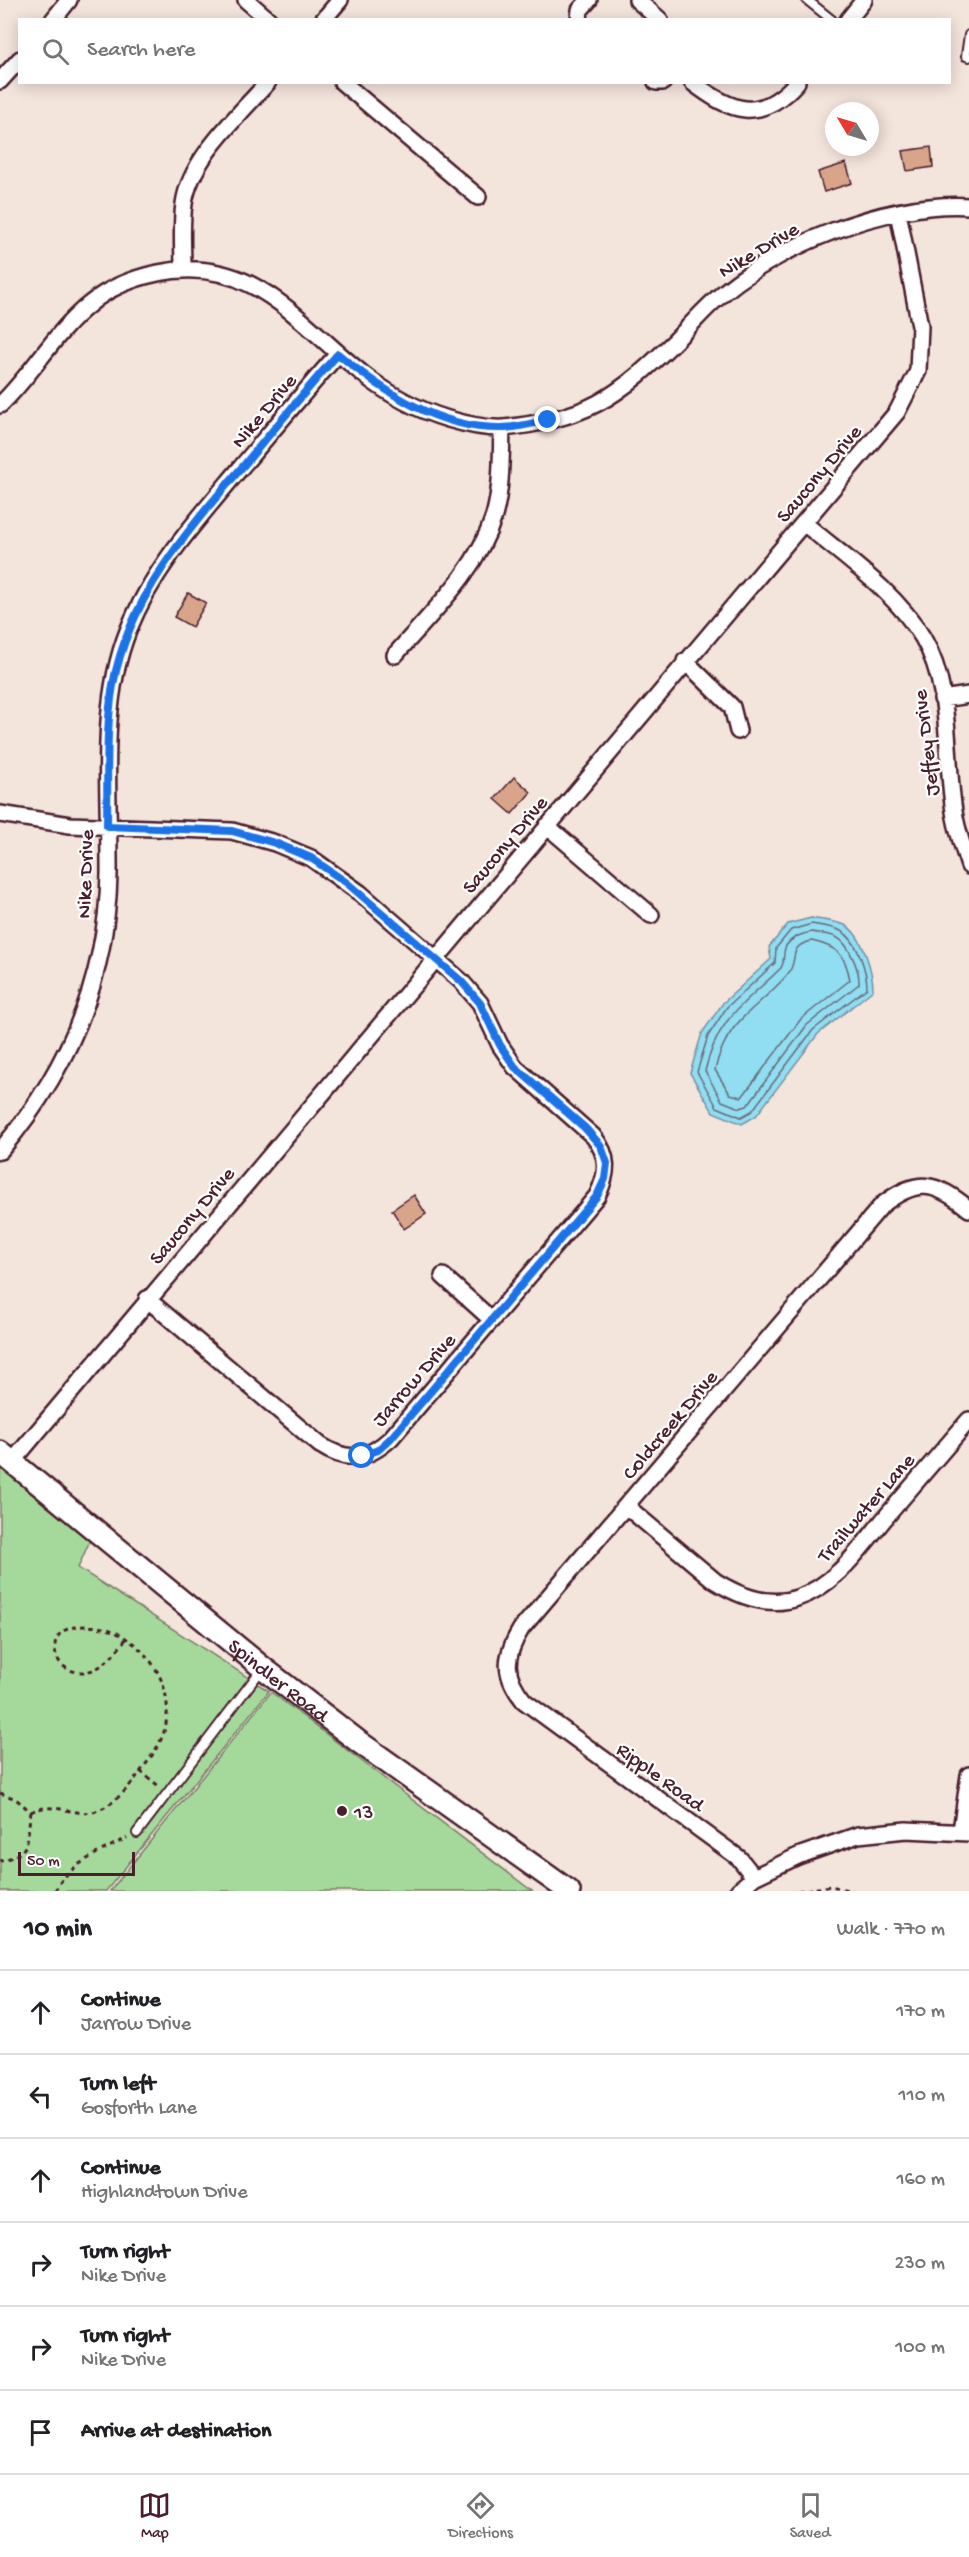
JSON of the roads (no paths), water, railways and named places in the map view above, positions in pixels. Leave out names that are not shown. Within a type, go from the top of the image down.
[{"type":"street","points":[[55,18],[69,0]]},
{"type":"street","points":[[246,0],[266,18]]},
{"type":"street","points":[[325,18],[340,0]]},
{"type":"street","points":[[579,18],[580,10],[589,0]]},
{"type":"street","points":[[638,0],[658,18]]},
{"type":"street","points":[[850,18],[864,0]]},
{"type":"street","points":[[0,81],[18,60]]},
{"type":"street","points":[[183,269],[184,202],[189,184],[208,152],[266,84]]},
{"type":"street","points":[[344,84],[478,197]]},
{"type":"street","points":[[694,84],[717,102],[745,110],[773,104],[795,84]]},
{"type":"street","name":"Nike Drive","points":[[0,1151],[53,1079],[70,1048],[84,1014],[102,945],[109,875],[107,826],[109,737],[113,686],[128,632],[153,581],[181,538],[338,354],[395,396],[429,413],[464,423],[502,428],[548,420],[597,404],[637,376],[740,279],[808,241],[846,226],[898,212],[926,207],[969,206]]},
{"type":"street","name":"Saucony Drive","points":[[6,1457],[147,1299],[897,412],[918,371],[920,326],[898,212]]},
{"type":"street","points":[[0,405],[14,392],[67,326],[91,303],[116,286],[146,275],[183,269],[234,276],[256,286],[278,300],[338,354]]},
{"type":"street","points":[[395,655],[465,574],[483,544],[495,514],[501,468],[502,428]]},
{"type":"street","name":"Jeffey Drive","points":[[804,523],[881,588],[906,614],[923,638],[935,664],[942,699],[955,817],[969,866]]},
{"type":"street","points":[[686,661],[732,706],[738,731]]},
{"type":"street","points":[[942,699],[969,695]]},
{"type":"street","points":[[0,814],[70,825],[232,831],[275,843],[311,858],[347,883],[435,959]]},
{"type":"street","points":[[547,825],[651,915]]},
{"type":"street","name":"Jarrow Drive","points":[[147,1299],[320,1445],[332,1453],[353,1458],[378,1450],[391,1438],[492,1320],[597,1196],[605,1179],[607,1163],[601,1146],[593,1136],[515,1067],[500,1045],[476,998],[435,959]]},
{"type":"street","name":"Coldcreek Drive","points":[[540,1713],[524,1701],[514,1689],[508,1665],[513,1642],[521,1629],[882,1205],[901,1191],[924,1186],[942,1190],[969,1209]]},
{"type":"street","points":[[443,1276],[492,1320]]},
{"type":"street","name":"Trailwater Lane","points":[[626,1506],[729,1590],[745,1597],[779,1601],[795,1599],[813,1592],[840,1571],[969,1420]]},
{"type":"street","name":"Spindler Road","points":[[6,1457],[263,1668],[359,1742],[569,1891]]},
{"type":"street","name":"Ripple Road","points":[[540,1713],[739,1858],[754,1877]]},
{"type":"street","points":[[738,1891],[754,1877],[817,1848],[858,1835],[883,1831],[965,1832],[969,1775]]},
{"type":"lane","points":[[807,0],[830,18]]},
{"type":"lane","points":[[969,35],[966,56],[969,57]]},
{"type":"lane","points":[[137,1833],[263,1668]]},
{"type":"water","points":[[811,918],[845,925],[851,930],[866,954],[873,990],[818,1034],[756,1116],[742,1124],[713,1112],[690,1073],[702,1033],[723,1003],[771,959],[769,947],[788,924]]},
{"type":"place","name":"13","points":[[342,1811]]}]
